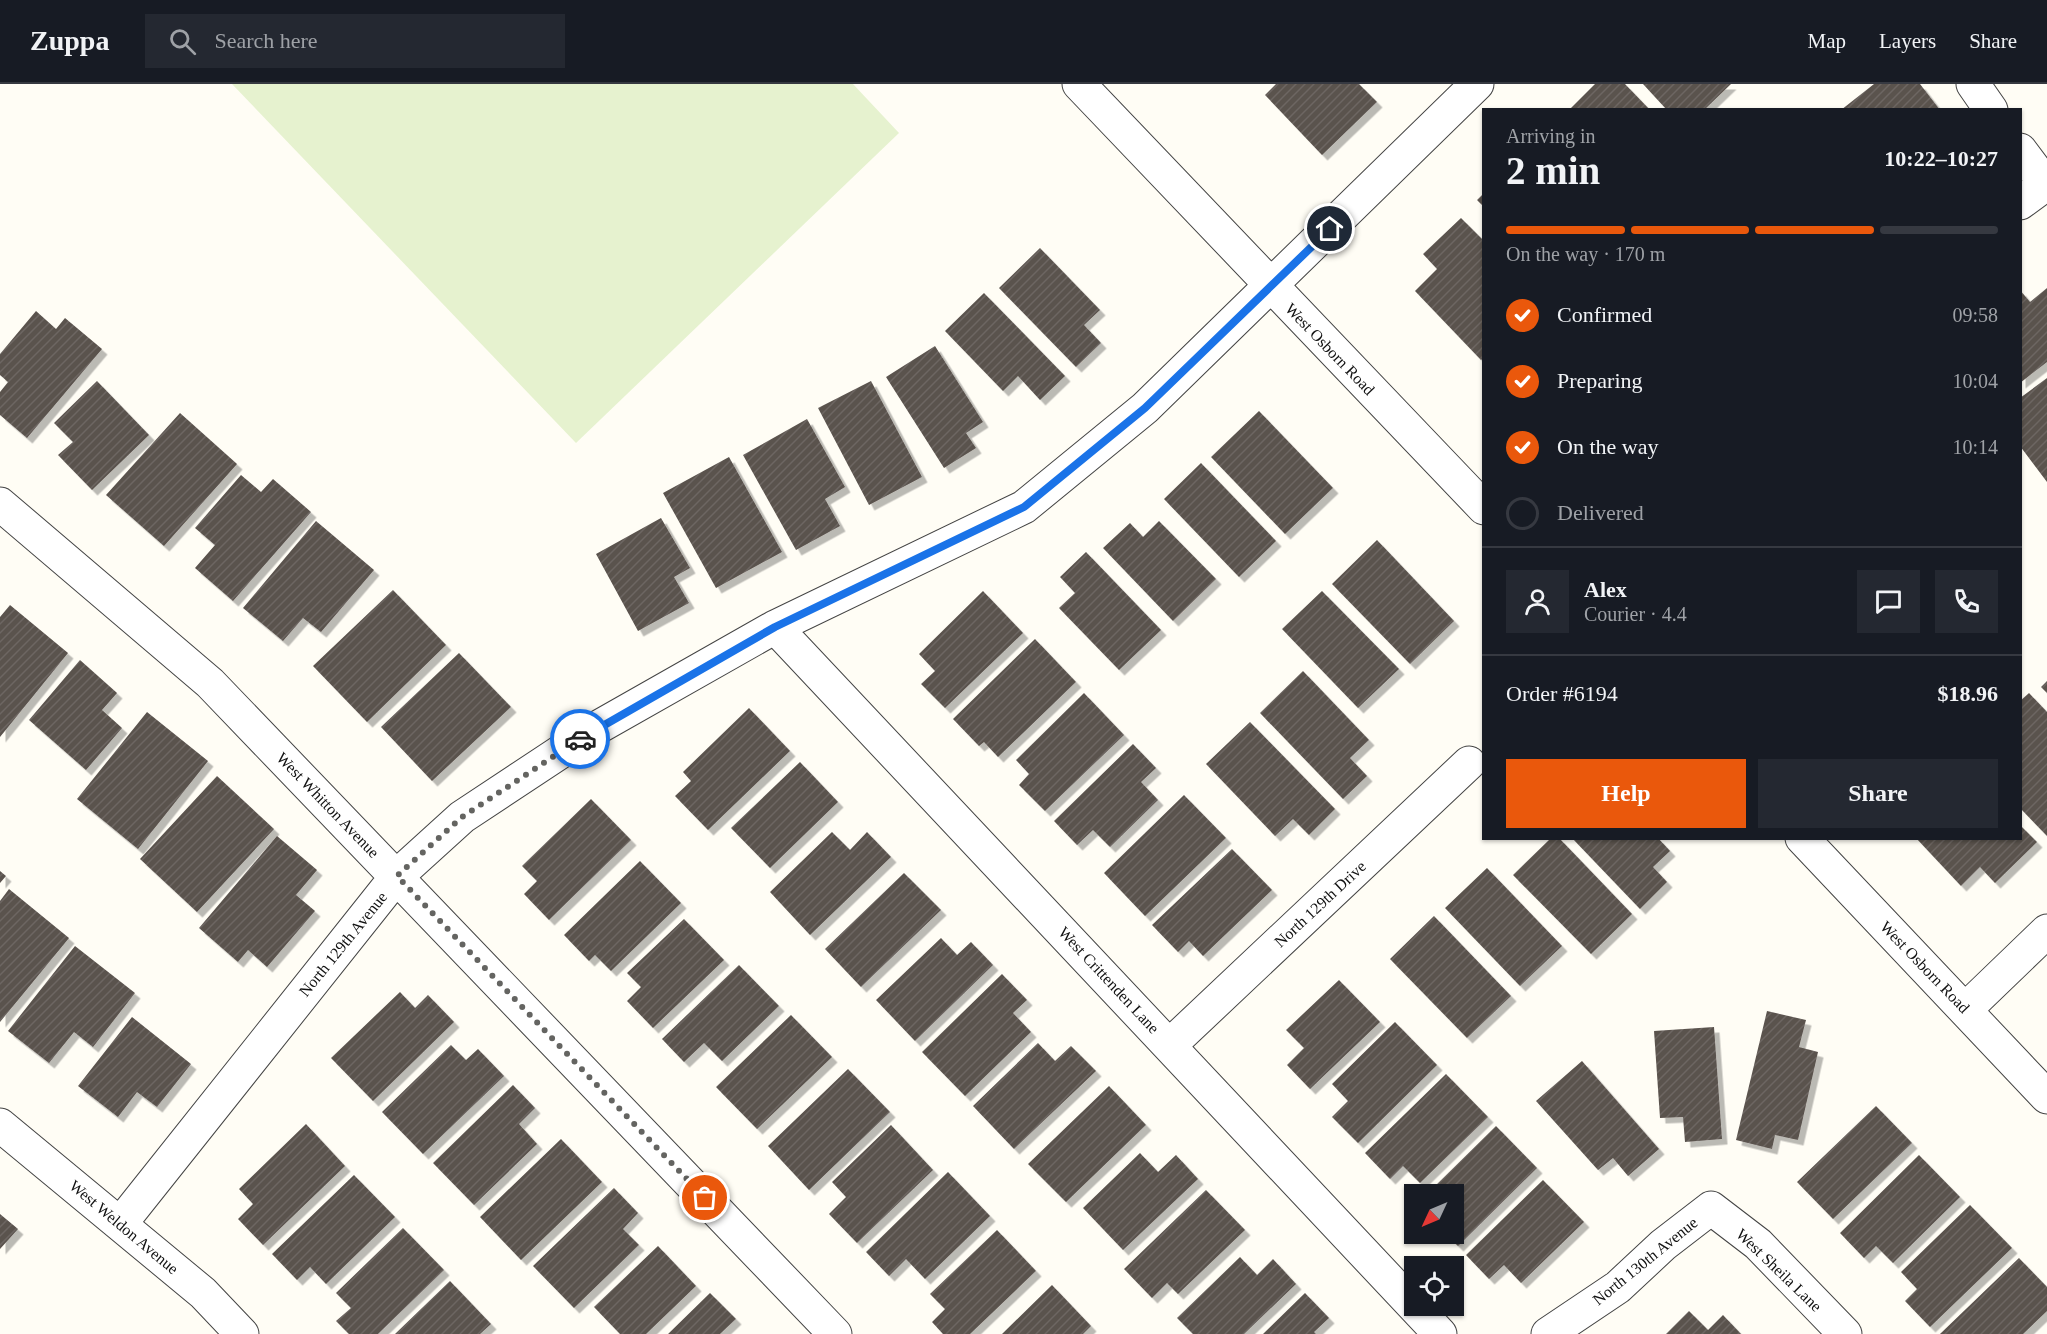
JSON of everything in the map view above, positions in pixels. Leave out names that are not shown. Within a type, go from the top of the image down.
[{"type":"street","name":"West Osborn Road","points":[[1079,84],[1270,287],[1482,506]]},
{"type":"street","name":"North 129th Avenue","points":[[121,1223],[397,876],[462,817],[595,729],[775,627],[1024,507],[1145,408],[1477,84]]},
{"type":"street","points":[[1973,84],[1990,108]]},
{"type":"street","points":[[2022,155],[2038,191]]},
{"type":"street","name":"West Whitton Avenue","points":[[0,504],[210,683],[835,1334]]},
{"type":"street","name":"West Crittenden Lane","points":[[775,627],[1440,1334]]},
{"type":"street","name":"North 129th Drive","points":[[1170,1045],[1469,763]]},
{"type":"street","name":"West Osborn Road","points":[[1804,840],[2047,1097]]},
{"type":"street","points":[[1966,1010],[2047,931]]},
{"type":"street","name":"West Weldon Avenue","points":[[0,1125],[203,1293],[242,1334]]},
{"type":"street","name":"North 130th Avenue","points":[[1548,1334],[1618,1287],[1663,1245],[1711,1208]]},
{"type":"street","name":"West Sheila Lane","points":[[1711,1208],[1758,1244],[1845,1334]]},
{"type":"green space","points":[[232,84],[853,84],[899,133],[576,443]]},
{"type":"building","points":[[1276,84],[1359,84],[1377,102],[1322,155],[1265,95]]},
{"type":"building","points":[[1595,84],[1625,84],[1648,108],[1571,108]]},
{"type":"building","points":[[1643,84],[1731,84],[1706,108],[1665,108]]},
{"type":"building","points":[[1874,84],[1920,84],[1938,108],[1844,108]]},
{"type":"building","points":[[1482,195],[1482,205],[1477,200]]},
{"type":"building","points":[[1461,218],[1482,239],[1481,360],[1415,291],[1437,269],[1423,254]]},
{"type":"building","points":[[1040,248],[1100,310],[1084,325],[1101,343],[1076,367],[999,288]]},
{"type":"building","points":[[2047,288],[2047,362],[2022,381],[2022,292],[2030,302]]},
{"type":"building","points":[[984,293],[1065,376],[1040,400],[1018,376],[1003,391],[945,331]]},
{"type":"building","points":[[36,311],[56,329],[65,318],[102,349],[27,438],[0,415],[0,392],[8,382],[0,375],[0,354]]},
{"type":"building","points":[[935,346],[983,422],[966,433],[976,448],[944,468],[886,377]]},
{"type":"building","points":[[2047,378],[2047,482],[2022,449],[2022,397]]},
{"type":"building","points":[[97,381],[149,435],[92,490],[58,455],[73,442],[54,423]]},
{"type":"building","points":[[871,381],[922,477],[869,505],[818,408]]},
{"type":"building","points":[[1259,411],[1333,488],[1285,534],[1211,457]]},
{"type":"building","points":[[180,413],[237,464],[164,546],[106,495]]},
{"type":"building","points":[[807,419],[845,487],[825,499],[840,526],[796,550],[743,455]]},
{"type":"building","points":[[729,457],[782,552],[716,588],[663,493]]},
{"type":"building","points":[[1201,463],[1276,541],[1239,577],[1164,499]]},
{"type":"building","points":[[241,475],[261,492],[273,479],[311,512],[233,601],[195,568],[215,545],[195,528]]},
{"type":"building","points":[[661,518],[690,568],[674,577],[689,603],[638,631],[596,554]]},
{"type":"building","points":[[316,521],[374,570],[321,632],[303,618],[283,641],[243,608]]},
{"type":"building","points":[[1159,521],[1216,579],[1173,621],[1103,548],[1130,523],[1143,537]]},
{"type":"building","points":[[1377,540],[1454,621],[1410,664],[1332,584]]},
{"type":"building","points":[[1086,552],[1161,630],[1119,670],[1059,608],[1075,593],[1060,577]]},
{"type":"building","points":[[393,590],[446,645],[367,722],[313,666]]},
{"type":"building","points":[[983,591],[1023,633],[945,708],[921,684],[935,671],[919,654]]},
{"type":"building","points":[[1322,591],[1399,669],[1358,708],[1282,629]]},
{"type":"building","points":[[10,605],[68,653],[0,737],[0,617]]},
{"type":"building","points":[[1035,639],[1076,682],[998,757],[984,742],[979,746],[953,719]]},
{"type":"building","points":[[459,653],[511,707],[432,781],[381,727]]},
{"type":"building","points":[[80,660],[117,693],[102,710],[122,728],[86,770],[29,720]]},
{"type":"building","points":[[1303,671],[1369,740],[1350,758],[1367,776],[1343,799],[1260,713]]},
{"type":"building","points":[[2047,681],[2047,693],[2041,687]]},
{"type":"building","points":[[1084,693],[1124,735],[1045,811],[1019,785],[1029,774],[1016,760]]},
{"type":"building","points":[[2029,693],[2047,712],[2047,836],[2022,810],[2022,699]]},
{"type":"building","points":[[749,708],[790,751],[708,830],[675,796],[691,781],[683,772]]},
{"type":"building","points":[[147,712],[208,761],[138,849],[77,799]]},
{"type":"building","points":[[1250,722],[1335,809],[1309,835],[1293,819],[1275,836],[1206,764]]},
{"type":"building","points":[[1133,744],[1156,768],[1141,782],[1158,800],[1110,847],[1093,830],[1077,845],[1054,821]]},
{"type":"building","points":[[800,762],[838,802],[770,868],[731,828]]},
{"type":"building","points":[[217,776],[274,829],[197,912],[140,859]]},
{"type":"building","points":[[1184,795],[1226,838],[1145,916],[1104,873]]},
{"type":"building","points":[[591,799],[631,840],[549,920],[524,894],[537,881],[522,866]]},
{"type":"building","points":[[2022,827],[2037,842],[1995,883],[1980,867],[1961,886],[1918,840],[2022,840]]},
{"type":"building","points":[[832,832],[850,850],[867,832],[891,857],[810,935],[770,892]]},
{"type":"building","points":[[277,836],[317,870],[296,895],[315,911],[267,967],[248,950],[238,962],[199,928]]},
{"type":"building","points":[[1549,840],[1561,840],[1632,914],[1591,954],[1513,875]]},
{"type":"building","points":[[1574,840],[1660,840],[1670,851],[1653,867],[1667,882],[1640,909]]},
{"type":"building","points":[[1232,849],[1272,890],[1203,956],[1189,941],[1178,952],[1152,925]]},
{"type":"building","points":[[640,861],[681,903],[611,971],[595,955],[589,961],[564,935]]},
{"type":"building","points":[[1487,868],[1562,946],[1520,986],[1445,908]]},
{"type":"building","points":[[0,871],[6,876],[0,883]]},
{"type":"building","points":[[904,873],[941,910],[861,987],[825,949]]},
{"type":"building","points":[[9,889],[69,938],[0,1022],[0,901]]},
{"type":"building","points":[[1434,916],[1511,996],[1467,1038],[1390,959]]},
{"type":"building","points":[[684,919],[724,960],[653,1028],[627,1001],[641,987],[627,973]]},
{"type":"building","points":[[941,938],[957,955],[971,942],[993,965],[915,1041],[876,1000]]},
{"type":"building","points":[[75,946],[135,993],[93,1047],[74,1032],[49,1063],[8,1031]]},
{"type":"building","points":[[739,965],[779,1006],[722,1061],[704,1043],[684,1062],[662,1039]]},
{"type":"building","points":[[1002,974],[1027,1000],[1013,1013],[1031,1032],[965,1096],[922,1052]]},
{"type":"building","points":[[1339,980],[1380,1022],[1310,1089],[1287,1065],[1304,1048],[1286,1030]]},
{"type":"building","points":[[400,992],[415,1008],[428,995],[454,1022],[373,1101],[331,1058]]},
{"type":"building","points":[[1767,1011],[1806,1020],[1799,1047],[1818,1052],[1798,1140],[1775,1135],[1772,1149],[1736,1140]]},
{"type":"building","points":[[791,1015],[832,1057],[757,1129],[716,1087]]},
{"type":"building","points":[[132,1017],[191,1064],[157,1107],[137,1092],[118,1117],[78,1086]]},
{"type":"building","points":[[1395,1022],[1437,1065],[1358,1143],[1332,1117],[1348,1101],[1332,1084]]},
{"type":"building","points":[[1714,1027],[1722,1139],[1685,1142],[1683,1117],[1660,1118],[1654,1031]]},
{"type":"building","points":[[1038,1043],[1055,1061],[1071,1046],[1096,1071],[1014,1149],[973,1106]]},
{"type":"building","points":[[451,1045],[466,1060],[478,1049],[504,1076],[423,1154],[382,1112]]},
{"type":"building","points":[[1582,1061],[1659,1149],[1628,1176],[1613,1158],[1598,1170],[1536,1101]]},
{"type":"building","points":[[848,1069],[890,1112],[809,1190],[768,1146]]},
{"type":"building","points":[[1446,1074],[1488,1117],[1420,1183],[1403,1166],[1390,1179],[1365,1153]]},
{"type":"building","points":[[513,1085],[535,1108],[519,1124],[537,1144],[474,1205],[433,1163]]},
{"type":"building","points":[[1109,1086],[1146,1125],[1066,1202],[1028,1164]]},
{"type":"building","points":[[1876,1106],[1912,1143],[1833,1219],[1797,1182]]},
{"type":"building","points":[[306,1124],[345,1166],[263,1245],[238,1219],[253,1204],[239,1189]]},
{"type":"building","points":[[891,1125],[933,1170],[857,1243],[829,1214],[846,1197],[832,1182]]},
{"type":"building","points":[[1496,1126],[1537,1168],[1464,1240],[1464,1184],[1437,1184]]},
{"type":"building","points":[[561,1139],[602,1182],[521,1260],[480,1217]]},
{"type":"building","points":[[1140,1153],[1158,1172],[1176,1155],[1198,1179],[1123,1250],[1083,1208]]},
{"type":"building","points":[[1919,1155],[1960,1197],[1893,1263],[1876,1246],[1864,1258],[1840,1233]]},
{"type":"building","points":[[948,1172],[990,1216],[925,1279],[906,1259],[889,1276],[866,1252]]},
{"type":"building","points":[[354,1175],[395,1217],[326,1284],[310,1267],[297,1280],[272,1254]]},
{"type":"building","points":[[1543,1180],[1584,1222],[1521,1283],[1504,1265],[1489,1279],[1466,1255]]},
{"type":"building","points":[[614,1188],[638,1213],[623,1229],[639,1245],[574,1308],[533,1266]]},
{"type":"building","points":[[1206,1190],[1245,1230],[1178,1294],[1167,1283],[1152,1298],[1124,1269]]},
{"type":"building","points":[[1970,1205],[2012,1248],[1930,1327],[1905,1301],[1917,1289],[1901,1272]]},
{"type":"building","points":[[0,1214],[18,1229],[0,1249]]},
{"type":"building","points":[[403,1228],[444,1270],[378,1334],[349,1334],[336,1321],[351,1308],[336,1293]]},
{"type":"building","points":[[997,1230],[1036,1271],[970,1334],[943,1334],[932,1322],[945,1309],[930,1294]]},
{"type":"building","points":[[658,1246],[696,1286],[646,1334],[620,1334],[594,1307]]},
{"type":"building","points":[[1240,1257],[1257,1275],[1273,1259],[1296,1284],[1244,1334],[1193,1334],[1177,1318]]},
{"type":"building","points":[[2019,1258],[2047,1287],[2047,1311],[2023,1334],[1940,1334]]},
{"type":"building","points":[[450,1281],[491,1324],[480,1334],[395,1334]]},
{"type":"building","points":[[1052,1285],[1091,1326],[1083,1334],[1002,1334]]},
{"type":"building","points":[[710,1293],[736,1319],[720,1334],[668,1334]]},
{"type":"building","points":[[1305,1293],[1329,1318],[1314,1332],[1316,1334],[1263,1334]]},
{"type":"building","points":[[1689,1311],[1708,1330],[1723,1315],[1741,1334],[1666,1334]]},
{"type":"way so far","points":[[580,739],[462,817],[397,876],[705,1198]]},
{"type":"route","points":[[580,739],[775,627],[1024,507],[1145,408],[1330,229]]}]
